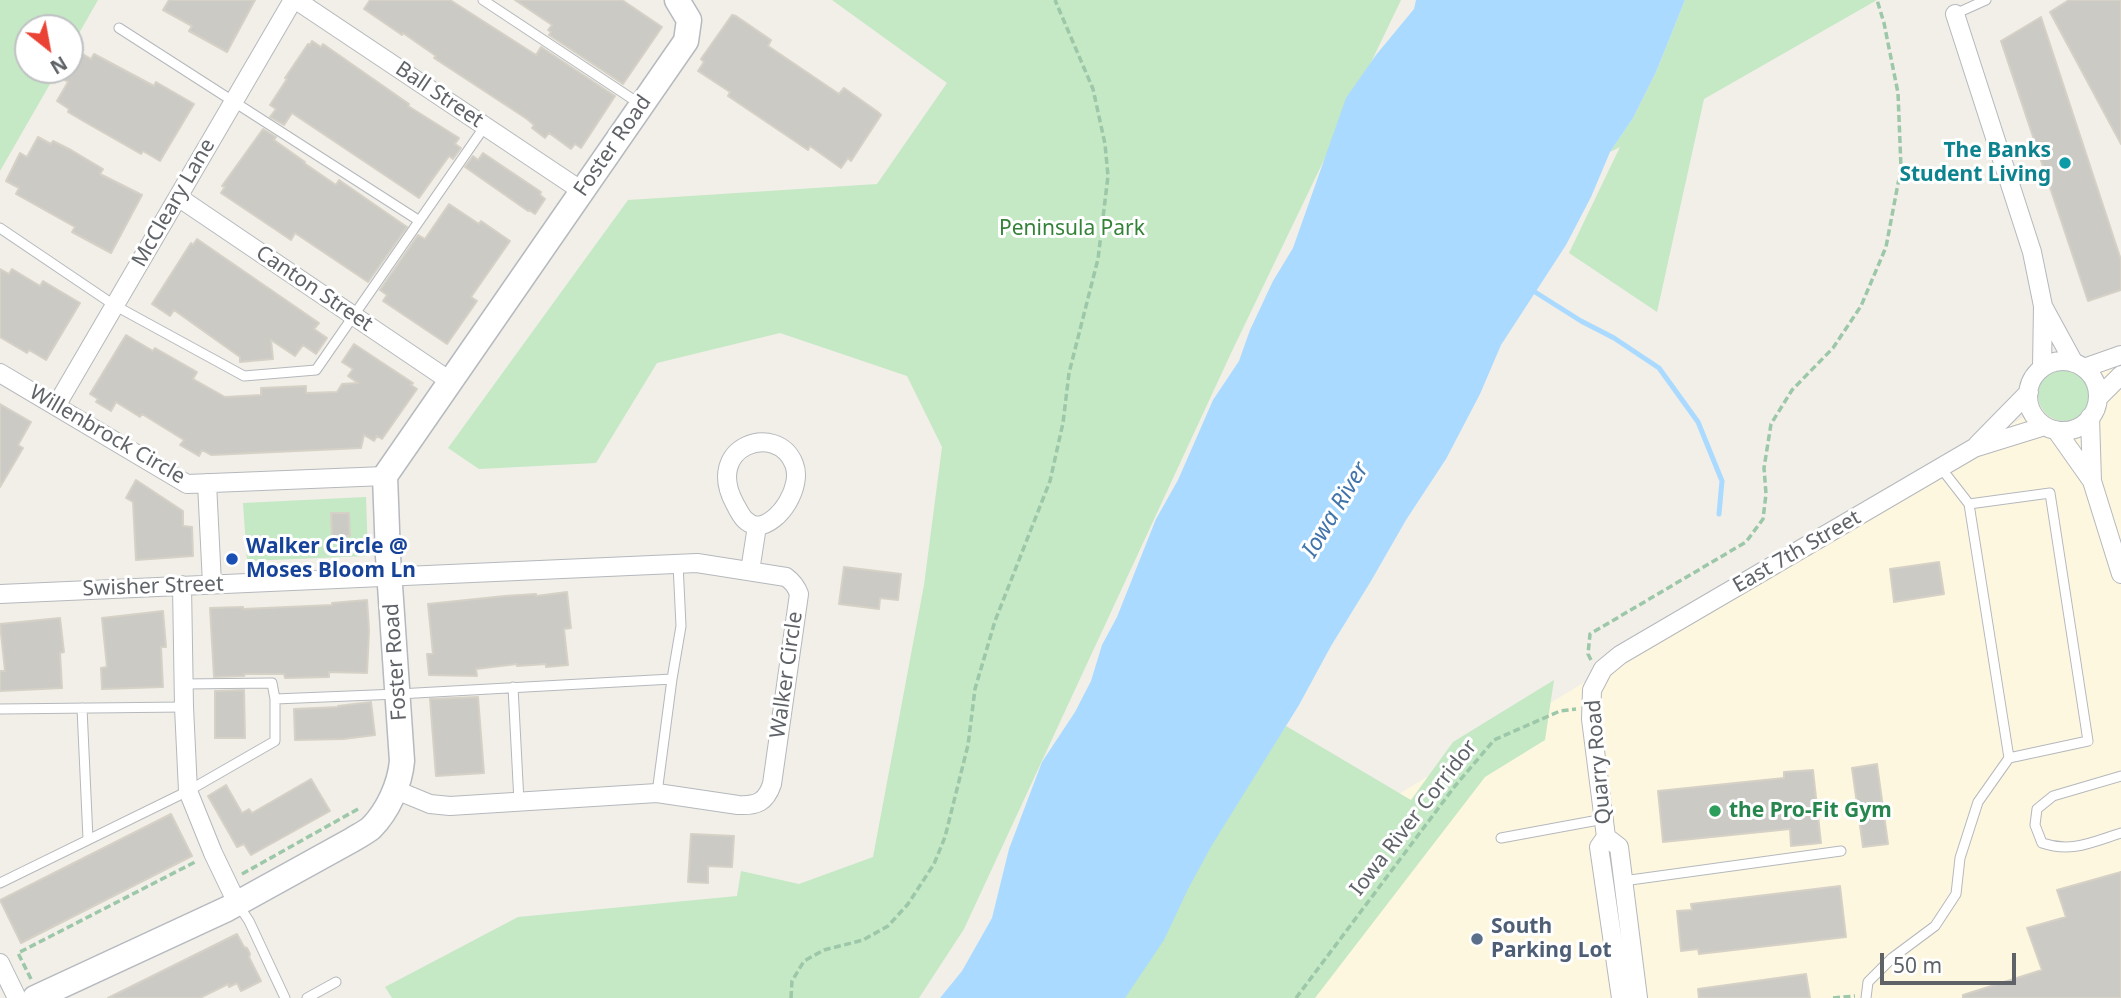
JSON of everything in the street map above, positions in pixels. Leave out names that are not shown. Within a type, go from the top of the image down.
[{"type":"street","name":"McCleary Lane","points":[[56,406],[295,0]]},
{"type":"street","name":"Ball Street","points":[[295,0],[582,191]]},
{"type":"street","name":"Foster Road","points":[[34,991],[232,893],[352,841],[371,827],[396,790],[401,777],[402,761],[385,476],[686,41],[690,20],[677,0]]},
{"type":"street","points":[[1955,14],[2032,252],[2043,306],[2042,368]]},
{"type":"street","name":"Canton Street","points":[[178,197],[450,381]]},
{"type":"street","points":[[2043,306],[2079,365],[2095,382],[2098,398],[2094,412],[2078,427],[2067,430],[2051,428]]},
{"type":"street","points":[[2092,481],[2051,428],[2037,419],[2031,409],[2029,392],[2034,376],[2051,363],[2062,361],[2079,365],[2121,355]]},
{"type":"street","name":"Willenbrock Circle","points":[[0,373],[187,484],[385,476]]},
{"type":"street","points":[[2098,398],[2121,375]]},
{"type":"street","name":"East 7th Street","points":[[1620,655],[1974,448],[2029,392]]},
{"type":"street","points":[[2090,417],[2092,481],[2121,574]]},
{"type":"street","name":"East 7th Street","points":[[1974,448],[2051,428]]},
{"type":"street","points":[[753,443],[769,443],[785,451],[791,458],[797,474],[796,485],[776,516],[763,526],[757,526],[748,524],[730,494],[727,486],[728,469],[730,460],[743,447],[753,443]]},
{"type":"street","points":[[207,482],[212,584]]},
{"type":"street","points":[[750,571],[757,526]]},
{"type":"street","name":"Walker Circle","points":[[390,577],[697,563],[786,577],[799,594],[772,784],[768,795],[760,802],[749,806],[657,793],[450,806],[430,804],[396,790]]},
{"type":"street","name":"Swisher Street","points":[[0,594],[390,577]]},
{"type":"street","points":[[182,585],[188,791],[232,893]]},
{"type":"street","name":"Quarry Road","points":[[1620,655],[1603,669],[1592,690],[1591,719],[1605,828],[1599,847],[1622,998]]},
{"type":"street","name":"Quarry Road","points":[[1605,828],[1619,847],[1638,998]]},
{"type":"street","points":[[0,963],[17,998]]},
{"type":"lane","points":[[483,0],[642,105]]},
{"type":"lane","points":[[1955,14],[1986,0]]},
{"type":"lane","points":[[119,28],[418,220]]},
{"type":"lane","points":[[0,228],[114,305],[244,376],[316,370],[485,126]]},
{"type":"lane","points":[[1866,996],[1868,982],[1892,958],[1935,926],[1956,894],[1960,858],[1978,802],[2008,758],[1969,504],[1941,468]]},
{"type":"lane","points":[[1969,504],[2050,493],[2088,741],[2008,758]]},
{"type":"lane","points":[[657,793],[681,626],[678,564]]},
{"type":"lane","points":[[275,699],[672,679]]},
{"type":"lane","points":[[0,883],[188,791],[275,741],[275,699],[272,683],[184,684]]},
{"type":"lane","points":[[513,687],[519,802]]},
{"type":"lane","points":[[0,709],[184,707]]},
{"type":"lane","points":[[82,708],[88,839]]},
{"type":"lane","points":[[2121,776],[2053,796],[2037,809],[2035,825],[2042,843],[2054,847],[2072,848],[2121,833]]},
{"type":"lane","points":[[1501,838],[1605,828]]},
{"type":"lane","points":[[1623,881],[1842,852]]},
{"type":"lane","points":[[232,893],[285,998]]},
{"type":"lane","points":[[307,998],[337,982]]},
{"type":"path","points":[[791,998],[792,981],[804,961],[824,950],[863,940],[888,926],[908,904],[934,864],[945,837],[968,746],[975,689],[995,621],[1050,481],[1063,423],[1069,373],[1098,259],[1108,176],[1105,144],[1093,89],[1055,0]]},
{"type":"path","points":[[1600,675],[1588,654],[1590,634],[1746,542],[1763,519],[1766,494],[1764,468],[1771,424],[1792,390],[1833,348],[1861,306],[1886,247],[1902,168],[1898,93],[1877,0]]},
{"type":"path","name":"Iowa River Corridor","points":[[1296,998],[1455,786],[1494,740],[1560,711],[1592,706]]},
{"type":"path","points":[[232,893],[363,807]]},
{"type":"path","points":[[34,991],[18,953],[201,859]]},
{"type":"path","points":[[1833,998],[1866,996]]},
{"type":"shaded area","points":[[2121,357],[2121,998],[1203,998],[1329,836]]},
{"type":"green space","points":[[0,0],[98,0],[84,24],[84,14],[14,14],[14,84],[50,84],[0,171]]},
{"type":"green space","name":"Peninsula Park","points":[[832,0],[1401,0],[1232,351],[964,929],[919,998],[392,998],[385,987],[518,917],[737,896],[741,871],[799,884],[873,857],[924,585],[942,447],[907,376],[780,333],[657,363],[596,463],[479,469],[448,448],[628,200],[877,184],[947,83]]},
{"type":"green space","points":[[1685,0],[1877,0],[1704,99],[1657,312],[1569,253],[1620,147],[1610,152],[1633,118],[1656,72]]},
{"type":"green space","points":[[2064,369],[2074,371],[2082,377],[2088,385],[2088,405],[2082,413],[2074,419],[2064,421],[2054,419],[2046,413],[2040,405],[2038,395],[2040,385],[2046,377],[2054,371]]},
{"type":"green space","points":[[366,497],[368,556],[247,561],[243,503]]},
{"type":"green space","points":[[1554,680],[1545,740],[1485,777],[1315,998],[1104,998],[1286,726],[1411,800],[1453,742]]},
{"type":"water","name":"Iowa River","points":[[1416,0],[1685,0],[1656,72],[1633,118],[1610,152],[1566,245],[1501,345],[1480,394],[1446,459],[1406,520],[1299,705],[1212,845],[1164,940],[1125,998],[940,998],[962,971],[992,918],[1009,849],[1042,762],[1075,712],[1091,681],[1102,645],[1117,617],[1156,519],[1178,480],[1213,400],[1239,361],[1273,281],[1293,248],[1346,98],[1376,55],[1414,9]]},
{"type":"building","points":[[169,0],[255,0],[227,52],[189,31],[192,26],[163,10]]},
{"type":"building","points":[[370,0],[450,0],[536,55],[541,47],[615,96],[581,148],[575,144],[571,149],[549,133],[545,138],[532,128],[534,125],[527,119],[364,9]]},
{"type":"building","points":[[515,0],[622,0],[662,27],[623,84],[549,35],[551,32],[548,30],[552,25]]},
{"type":"building","points":[[2069,0],[2121,0],[2121,144],[2050,12]]},
{"type":"building","points":[[732,15],[771,40],[768,46],[839,94],[844,88],[881,115],[851,161],[848,158],[841,168],[810,146],[808,150],[728,96],[730,92],[698,71],[704,62],[701,59]]},
{"type":"building","name":"The Banks Student Living","points":[[2041,17],[2121,260],[2121,290],[2088,301],[2001,41]]},
{"type":"building","points":[[312,41],[321,47],[323,44],[409,104],[408,106],[459,138],[455,144],[461,148],[453,159],[449,156],[419,198],[292,113],[284,125],[270,117],[276,109],[270,105],[287,79],[285,78]]},
{"type":"building","points":[[94,54],[154,86],[156,82],[194,104],[160,161],[143,151],[141,154],[85,122],[68,112],[69,109],[57,101],[67,84],[84,84],[84,55],[91,59]]},
{"type":"building","points":[[263,129],[336,185],[339,180],[407,227],[368,282],[295,233],[291,240],[221,193],[225,187],[222,186]]},
{"type":"building","points":[[38,137],[71,150],[103,169],[100,174],[142,195],[111,253],[72,232],[75,227],[16,194],[19,188],[6,181],[20,153],[27,157]]},
{"type":"building","points":[[483,153],[541,192],[540,195],[545,199],[535,214],[465,167],[473,156],[478,160]]},
{"type":"building","points":[[449,204],[510,241],[471,297],[477,301],[447,344],[383,301],[387,295],[380,290],[418,235],[425,239]]},
{"type":"building","points":[[197,239],[319,323],[314,329],[327,338],[316,354],[303,345],[295,356],[271,340],[273,359],[240,362],[240,357],[174,310],[170,316],[152,304],[191,243],[193,245]]},
{"type":"building","points":[[0,269],[9,274],[12,269],[40,286],[43,281],[80,303],[46,360],[29,350],[27,353],[0,337]]},
{"type":"building","points":[[126,335],[197,372],[193,379],[225,397],[261,395],[261,388],[306,386],[306,393],[337,392],[342,384],[358,383],[348,376],[353,369],[342,362],[354,344],[413,383],[411,385],[417,389],[382,439],[377,436],[374,441],[364,435],[361,448],[211,455],[202,450],[199,456],[180,445],[184,440],[142,414],[140,417],[116,402],[111,411],[96,402],[98,399],[90,394]]},
{"type":"building","points":[[0,404],[31,422],[18,445],[23,448],[0,487]]},
{"type":"building","points":[[136,480],[183,511],[183,526],[192,527],[193,556],[136,560],[133,502],[126,498]]},
{"type":"building","points":[[331,513],[349,513],[350,536],[332,536]]},
{"type":"building","points":[[1939,562],[1944,594],[1894,602],[1890,569]]},
{"type":"building","points":[[844,567],[901,574],[898,600],[880,598],[879,609],[839,604]]},
{"type":"building","points":[[567,592],[571,628],[564,629],[568,665],[546,667],[546,664],[517,664],[476,669],[477,676],[429,675],[427,654],[433,654],[428,604]]},
{"type":"building","points":[[367,600],[367,673],[329,672],[329,677],[285,678],[284,674],[245,674],[214,677],[210,608],[332,605]]},
{"type":"building","points":[[163,611],[166,647],[161,647],[163,687],[102,689],[101,668],[107,667],[102,618]]},
{"type":"building","points":[[60,618],[64,652],[60,653],[62,688],[0,691],[0,671],[5,671],[0,624]]},
{"type":"building","points":[[244,690],[245,738],[215,738],[215,691]]},
{"type":"building","points":[[478,697],[484,773],[436,776],[430,699]]},
{"type":"building","points":[[371,702],[375,735],[295,740],[294,709]]},
{"type":"building","points":[[1877,764],[1888,844],[1863,847],[1852,768]]},
{"type":"building","name":"the Pro-Fit Gym","points":[[1813,770],[1821,843],[1791,846],[1790,829],[1663,842],[1658,791],[1784,778],[1784,772]]},
{"type":"building","points":[[311,779],[330,811],[251,855],[244,844],[237,847],[208,796],[226,785],[242,813],[249,809],[252,813]]},
{"type":"building","points":[[171,814],[192,856],[21,943],[0,900]]},
{"type":"building","points":[[691,834],[734,836],[732,867],[708,866],[708,883],[688,882]]},
{"type":"building","points":[[2121,872],[2121,998],[1963,998],[1963,995],[2042,970],[2027,928],[2066,917],[2057,890]]},
{"type":"building","points":[[1840,886],[1846,937],[1699,954],[1698,949],[1681,951],[1677,911],[1692,910],[1691,904]]},
{"type":"building","points":[[237,934],[247,948],[261,981],[241,991],[237,983],[229,987],[228,984],[200,998],[108,998]]},
{"type":"building","points":[[1806,974],[1810,998],[1699,998],[1698,989]]},
{"type":"waterway","points":[[1535,292],[1659,368],[1698,422],[1722,481],[1719,514]]},
{"type":"place","name":"The Banks Student Living","points":[[2065,163]]},
{"type":"place","name":"Walker Circle @ Moses Bloom Ln","points":[[232,559]]},
{"type":"place","name":"the Pro-Fit Gym","points":[[1715,811]]},
{"type":"place","name":"South Parking Lot","points":[[1477,939]]}]
